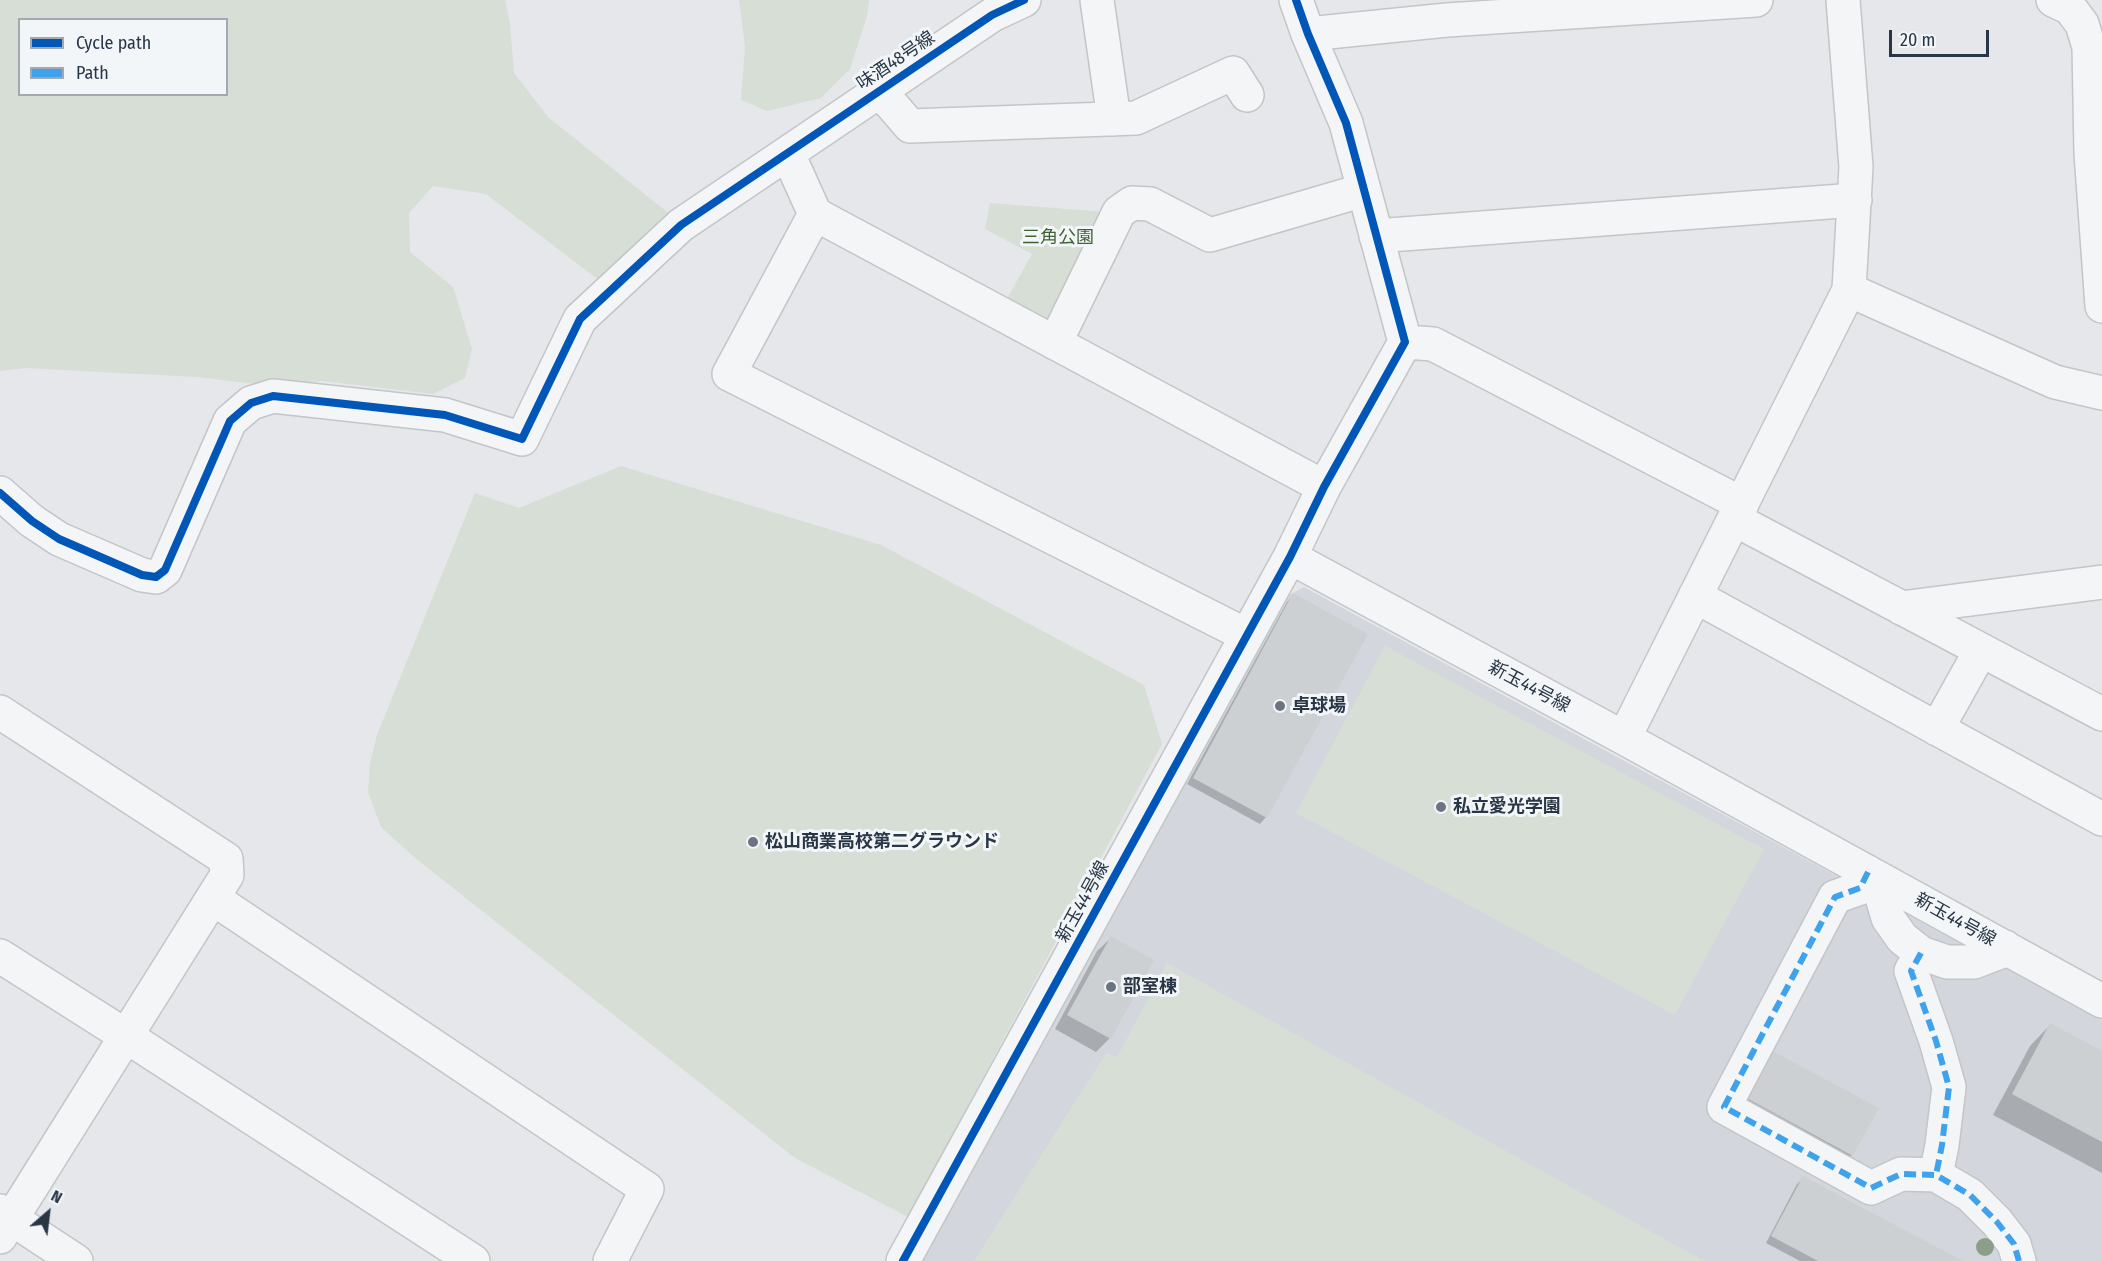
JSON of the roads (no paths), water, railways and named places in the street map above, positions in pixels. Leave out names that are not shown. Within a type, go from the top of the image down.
[{"type":"street","name":"味酒48号線","points":[[0,493],[32,521],[59,539],[142,575],[156,577],[165,570],[230,421],[251,403],[273,396],[445,415],[522,439],[580,320],[681,225],[992,15],[1024,0]]},
{"type":"street","points":[[1097,0],[1114,119]]},
{"type":"street","points":[[1290,557],[1324,487],[1405,342],[1346,123],[1296,0]]},
{"type":"street","points":[[1308,34],[1447,20],[1756,0]]},
{"type":"street","points":[[1624,738],[1849,290],[1856,167],[1843,0]]},
{"type":"street","points":[[2053,0],[2070,8],[2082,24],[2089,47],[2091,153],[2102,306]]},
{"type":"street","points":[[879,90],[910,126],[1136,118],[1233,73],[1247,95]]},
{"type":"street","points":[[788,154],[815,214],[1324,487]]},
{"type":"street","points":[[1054,343],[1119,212],[1132,202],[1150,204],[1210,235],[1364,190]]},
{"type":"street","points":[[1376,236],[1855,200]]},
{"type":"street","points":[[815,214],[729,374],[1246,635]]},
{"type":"street","points":[[1849,290],[2055,382],[2102,393]]},
{"type":"street","points":[[1405,342],[1432,344],[1738,511],[1901,608],[2102,714]]},
{"type":"street","name":"新玉44号線","points":[[903,1261],[1290,557],[2005,947],[2099,992]]},
{"type":"street","points":[[1901,608],[2102,582]]},
{"type":"street","points":[[1695,596],[2102,819]]},
{"type":"street","points":[[1937,729],[1981,650]]},
{"type":"street","points":[[0,712],[226,859],[227,875],[214,899],[4,1222],[76,1261]]},
{"type":"street","points":[[2005,947],[2000,952],[1974,962],[1947,962],[1921,953],[1902,938],[1888,918],[1875,876],[1860,888],[1835,897],[1724,1107],[1871,1188],[1901,1174],[1936,1175],[1970,1195],[1997,1222],[2014,1244],[2019,1261]]},
{"type":"street","points":[[214,899],[647,1189],[610,1261]]},
{"type":"street","points":[[1921,953],[1911,971],[1936,1041],[1949,1087],[1936,1175]]},
{"type":"street","points":[[0,956],[473,1261]]},
{"type":"place","name":"卓球場","points":[[1280,706]]},
{"type":"place","name":"私立愛光学園","points":[[1441,807]]},
{"type":"place","name":"松山商業高校第二グラウンド","points":[[753,842]]},
{"type":"place","name":"部室棟","points":[[1111,987]]},
{"type":"park label","name":"三角公園","points":[[1058,238]]}]
